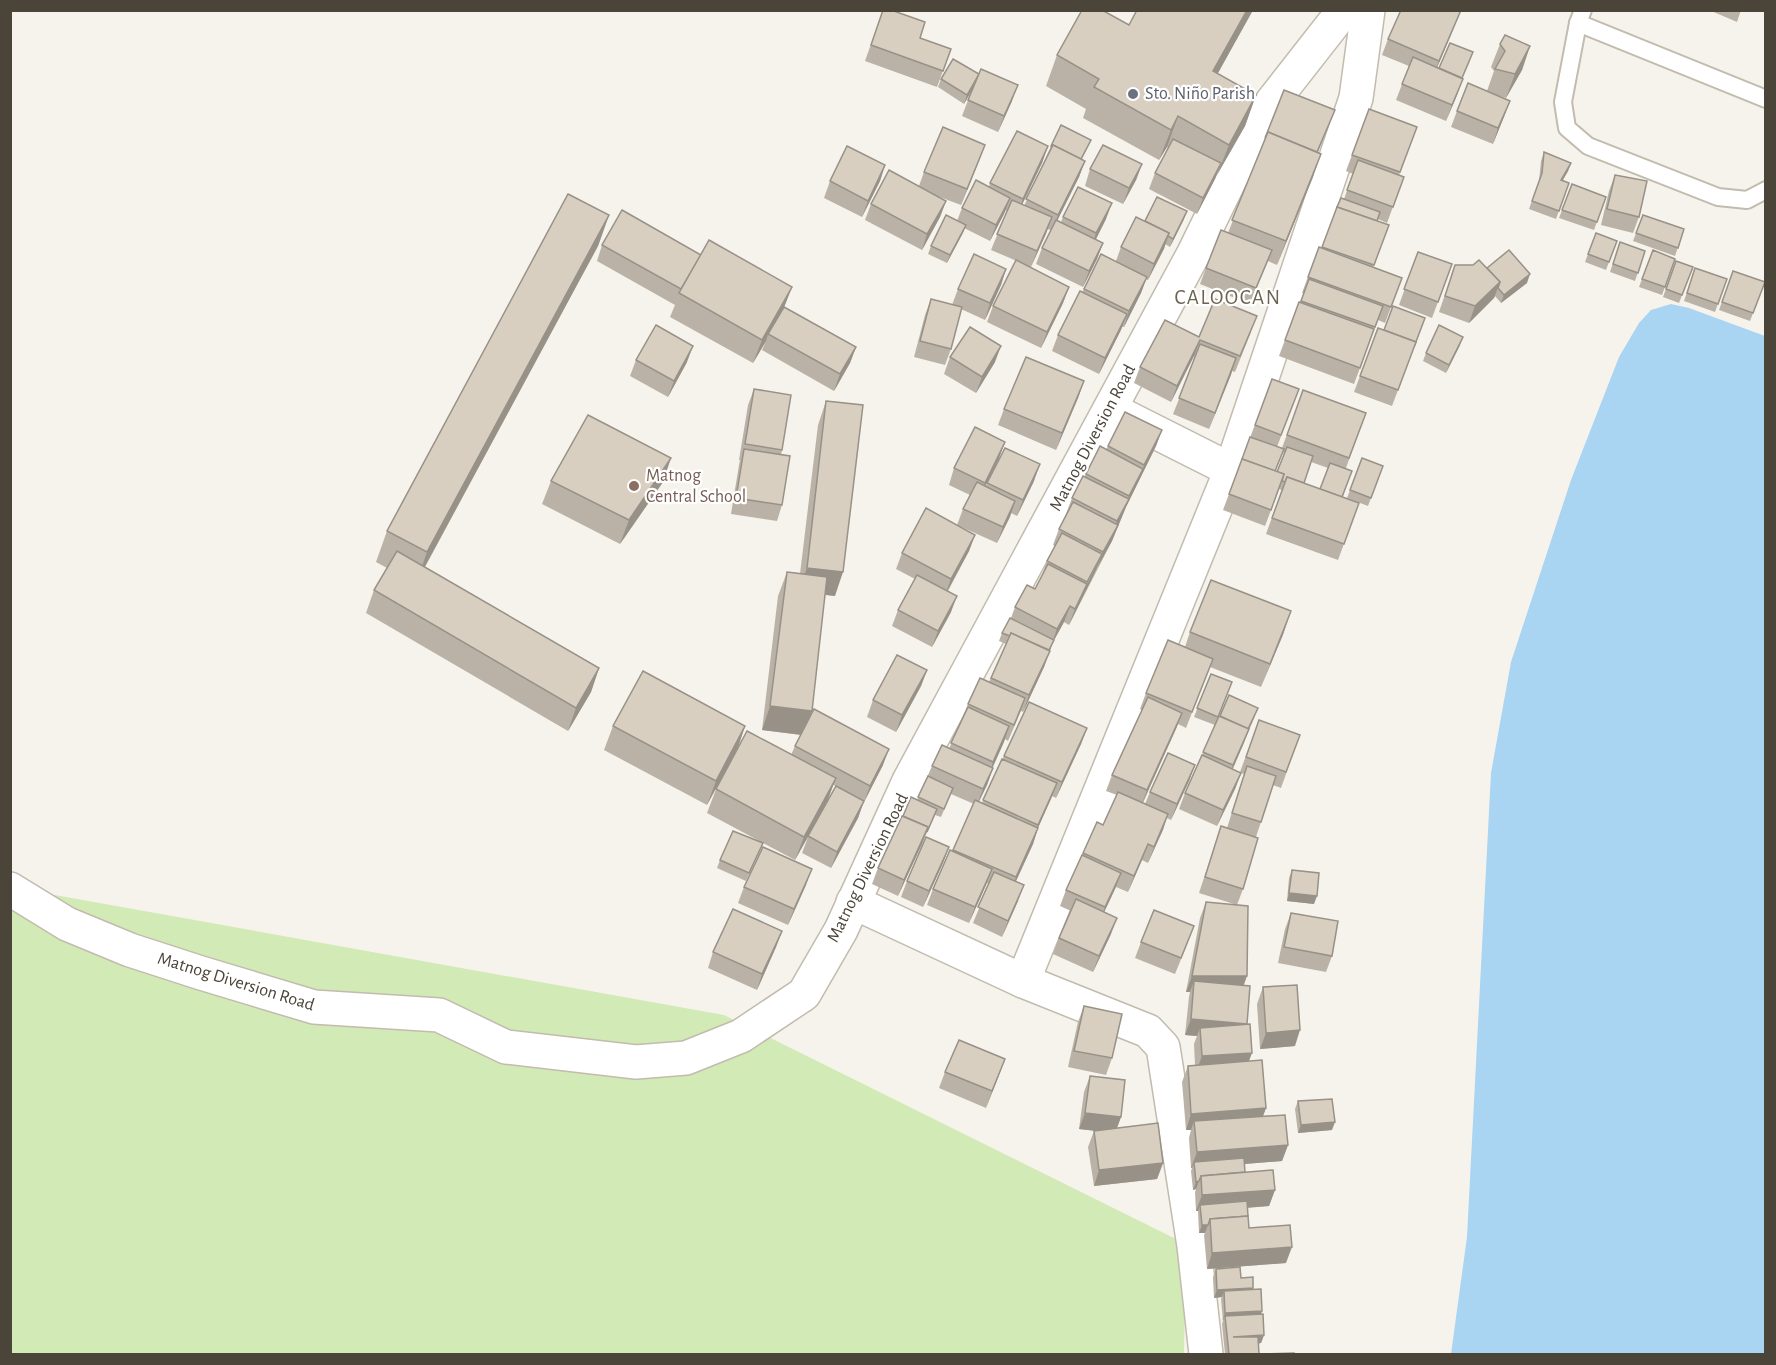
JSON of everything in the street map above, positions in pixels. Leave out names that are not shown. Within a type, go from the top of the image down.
[{"type":"street","name":"Matnog Diversion Road","points":[[10,890],[67,924],[130,950],[314,1007],[439,1015],[506,1047],[636,1062],[686,1058],[741,1036],[804,994],[841,930],[909,781],[1108,408],[1194,253],[1272,102],[1344,10]]},
{"type":"street","points":[[1023,981],[1231,470],[1356,98],[1368,10]]},
{"type":"street","points":[[1108,408],[1231,470]]},
{"type":"street","points":[[853,902],[1023,981],[1148,1031],[1163,1047],[1194,1246],[1206,1354]]},
{"type":"lane","points":[[1766,99],[1581,17],[1563,102],[1567,128],[1588,146],[1718,197],[1747,200],[1766,190]]},
{"type":"green space","points":[[10,887],[724,1015],[1186,1244],[1184,1354],[11,1354]]},
{"type":"water","points":[[1671,304],[1689,308],[1765,336],[1765,1354],[1451,1354],[1467,1237],[1491,773],[1511,662],[1571,480],[1619,357],[1639,323],[1651,310]]},
{"type":"building","points":[[883,10],[891,10],[925,22],[920,38],[951,49],[943,71],[871,45]]},
{"type":"building","name":"Sto. Niño Parish","points":[[1082,10],[1102,10],[1129,25],[1137,10],[1247,10],[1213,71],[1256,95],[1229,145],[1178,116],[1171,130],[1094,87],[1099,79],[1057,55]]},
{"type":"building","points":[[1401,10],[1461,10],[1439,61],[1388,39]]},
{"type":"building","points":[[1505,35],[1530,46],[1515,74],[1495,69],[1505,51],[1500,44]]},
{"type":"building","points":[[1450,43],[1473,52],[1462,78],[1439,68]]},
{"type":"building","points":[[1413,57],[1463,79],[1452,105],[1402,84]]},
{"type":"building","points":[[953,59],[979,74],[967,95],[941,79]]},
{"type":"building","points":[[981,69],[1018,85],[1004,116],[968,100]]},
{"type":"building","points":[[1468,83],[1510,101],[1498,128],[1457,111]]},
{"type":"building","points":[[1284,90],[1335,110],[1317,152],[1268,132],[1265,138]]},
{"type":"building","points":[[1369,109],[1417,127],[1400,172],[1352,155]]},
{"type":"building","points":[[1061,125],[1091,140],[1081,159],[1051,146]]},
{"type":"building","points":[[943,127],[985,145],[967,189],[924,172]]},
{"type":"building","points":[[1017,131],[1048,146],[1023,199],[990,183]]},
{"type":"building","points":[[1268,132],[1321,154],[1286,241],[1232,220]]},
{"type":"building","points":[[1173,139],[1221,163],[1203,198],[1155,173]]},
{"type":"building","points":[[1053,145],[1085,161],[1058,215],[1026,199]]},
{"type":"building","points":[[1103,145],[1142,164],[1129,188],[1090,169]]},
{"type":"building","points":[[847,146],[885,165],[868,201],[830,181]]},
{"type":"building","points":[[1544,152],[1571,163],[1561,180],[1569,183],[1559,211],[1532,201],[1542,173]]},
{"type":"building","points":[[1358,160],[1404,177],[1393,207],[1347,190]]},
{"type":"building","points":[[889,170],[946,201],[927,234],[871,204]]},
{"type":"building","points":[[1615,175],[1647,181],[1639,217],[1607,209]]},
{"type":"building","points":[[976,180],[1010,198],[996,225],[962,208]]},
{"type":"building","points":[[1572,184],[1606,197],[1597,222],[1562,210]]},
{"type":"building","points":[[1078,187],[1112,203],[1096,233],[1063,217]]},
{"type":"building","points":[[568,194],[609,215],[427,552],[387,531]]},
{"type":"building","points":[[1157,197],[1187,211],[1173,239],[1168,236],[1169,233],[1145,221]]},
{"type":"building","points":[[1341,198],[1380,212],[1377,221],[1337,207]]},
{"type":"building","points":[[1012,200],[1052,217],[1037,251],[997,234]]},
{"type":"building","points":[[1337,207],[1389,225],[1374,265],[1322,247]]},
{"type":"building","points":[[622,210],[701,255],[681,289],[602,245]]},
{"type":"building","points":[[946,215],[966,225],[950,255],[931,246]]},
{"type":"building","points":[[1643,215],[1684,229],[1678,248],[1636,233]]},
{"type":"building","points":[[1136,217],[1169,233],[1154,264],[1121,247]]},
{"type":"building","points":[[1056,220],[1103,243],[1089,271],[1042,248]]},
{"type":"building","points":[[1221,230],[1272,250],[1256,288],[1206,268]]},
{"type":"building","points":[[1596,233],[1617,241],[1609,262],[1588,254]]},
{"type":"building","points":[[709,240],[792,287],[762,340],[679,293]]},
{"type":"building","points":[[1620,242],[1645,251],[1638,273],[1613,264]]},
{"type":"building","points":[[1319,247],[1402,278],[1391,307],[1308,277]]},
{"type":"building","points":[[1509,250],[1530,274],[1504,295],[1498,288],[1500,282],[1487,268]]},
{"type":"building","points":[[1653,250],[1675,259],[1665,287],[1642,279]]},
{"type":"building","points":[[1418,252],[1452,264],[1438,302],[1404,289]]},
{"type":"building","points":[[974,254],[1006,269],[990,303],[958,289]]},
{"type":"building","points":[[1101,254],[1147,277],[1129,311],[1084,289]]},
{"type":"building","points":[[1016,260],[1069,287],[1047,332],[993,306]]},
{"type":"building","points":[[1479,260],[1500,282],[1475,306],[1445,296],[1455,265],[1473,265]]},
{"type":"building","points":[[1676,261],[1693,267],[1682,295],[1666,289]]},
{"type":"building","points":[[1695,268],[1727,279],[1718,304],[1687,293]]},
{"type":"building","points":[[1733,271],[1765,282],[1753,313],[1722,302]]},
{"type":"building","points":[[1309,279],[1383,306],[1375,327],[1301,301]]},
{"type":"building","points":[[1080,291],[1127,314],[1105,358],[1058,335]]},
{"type":"building","points":[[931,299],[962,307],[951,349],[920,341]]},
{"type":"building","points":[[1215,299],[1257,316],[1240,356],[1200,340],[1177,386],[1140,367],[1165,320],[1199,337]]},
{"type":"building","points":[[1299,302],[1374,329],[1360,368],[1285,340]]},
{"type":"building","points":[[1393,306],[1425,318],[1416,342],[1384,330]]},
{"type":"building","points":[[784,307],[856,347],[840,374],[768,334]]},
{"type":"building","points":[[656,325],[693,346],[674,381],[636,360]]},
{"type":"building","points":[[1439,325],[1463,337],[1449,365],[1426,353]]},
{"type":"building","points":[[970,327],[1001,346],[982,377],[950,357]]},
{"type":"building","points":[[1378,328],[1416,342],[1398,390],[1360,376]]},
{"type":"building","points":[[1200,344],[1236,358],[1215,413],[1179,398]]},
{"type":"building","points":[[1026,357],[1084,381],[1062,433],[1004,409]]},
{"type":"building","points":[[1272,379],[1299,389],[1281,435],[1255,425]]},
{"type":"building","points":[[754,389],[791,395],[782,450],[745,444]]},
{"type":"building","points":[[1303,390],[1366,413],[1349,458],[1287,435]]},
{"type":"building","points":[[826,401],[863,405],[843,572],[807,568]]},
{"type":"building","points":[[1125,412],[1162,430],[1144,465],[1108,446]]},
{"type":"building","points":[[588,415],[671,458],[629,520],[551,481]]},
{"type":"building","points":[[975,427],[1005,442],[985,483],[954,468]]},
{"type":"building","points":[[1250,437],[1284,449],[1275,471],[1242,459]]},
{"type":"building","points":[[1100,446],[1143,469],[1129,496],[1086,474]]},
{"type":"building","points":[[1287,447],[1313,456],[1304,483],[1287,477],[1285,482],[1282,481],[1284,474],[1277,472]]},
{"type":"building","points":[[1005,448],[1040,464],[1023,500],[987,483]]},
{"type":"building","points":[[744,449],[790,456],[782,505],[736,498]]},
{"type":"building","points":[[1362,458],[1383,466],[1371,498],[1350,490]]},
{"type":"building","points":[[1242,459],[1284,474],[1271,510],[1229,494]]},
{"type":"building","points":[[1330,463],[1352,471],[1342,497],[1320,489]]},
{"type":"building","points":[[1083,476],[1129,499],[1117,521],[1072,498]]},
{"type":"building","points":[[1287,477],[1359,503],[1344,544],[1272,518]]},
{"type":"building","points":[[977,482],[1015,501],[1003,527],[963,509]]},
{"type":"building","points":[[1073,502],[1118,525],[1103,552],[1059,529]]},
{"type":"building","points":[[926,508],[975,535],[951,579],[902,553]]},
{"type":"building","points":[[1062,533],[1102,554],[1087,582],[1047,561]]},
{"type":"building","points":[[397,551],[599,668],[576,708],[374,590]]},
{"type":"building","points":[[1048,564],[1087,584],[1075,609],[1070,606],[1057,629],[1015,607],[1027,585],[1035,589]]},
{"type":"building","points":[[787,572],[827,577],[812,711],[770,706]]},
{"type":"building","points":[[917,575],[957,596],[938,631],[898,610]]},
{"type":"building","points":[[1211,580],[1291,611],[1270,664],[1190,632]]},
{"type":"building","points":[[1010,618],[1054,640],[1049,650],[1011,633],[1010,636],[1002,633]]},
{"type":"building","points":[[1011,633],[1050,651],[1029,695],[991,678]]},
{"type":"building","points":[[1168,640],[1213,659],[1192,712],[1146,693]]},
{"type":"building","points":[[897,655],[927,670],[902,715],[873,700]]},
{"type":"building","points":[[643,671],[745,726],[716,781],[613,726]]},
{"type":"building","points":[[1211,674],[1232,682],[1218,717],[1197,708]]},
{"type":"building","points":[[980,678],[1025,698],[1014,725],[968,704]]},
{"type":"building","points":[[1229,695],[1258,708],[1248,729],[1220,716]]},
{"type":"building","points":[[1148,697],[1182,713],[1147,790],[1112,775]]},
{"type":"building","points":[[1029,702],[1087,728],[1062,782],[1004,756]]},
{"type":"building","points":[[968,707],[1009,726],[993,762],[951,743]]},
{"type":"building","points":[[814,709],[889,749],[870,786],[795,746]]},
{"type":"building","points":[[1219,716],[1249,729],[1233,765],[1203,752]]},
{"type":"building","points":[[1259,720],[1300,735],[1286,772],[1246,757]]},
{"type":"building","points":[[747,731],[836,778],[804,837],[716,789]]},
{"type":"building","points":[[942,745],[993,768],[983,789],[932,766]]},
{"type":"building","points":[[1168,753],[1195,765],[1177,804],[1150,792]]},
{"type":"building","points":[[1202,755],[1241,773],[1223,810],[1185,793]]},
{"type":"building","points":[[1002,759],[1057,783],[1038,825],[983,800]]},
{"type":"building","points":[[1247,766],[1276,776],[1261,822],[1232,813]]},
{"type":"building","points":[[928,776],[953,788],[944,809],[918,797]]},
{"type":"building","points":[[836,786],[864,801],[837,852],[808,836]]},
{"type":"building","points":[[1118,792],[1168,814],[1154,847],[1148,844],[1134,876],[1083,853],[1097,822],[1103,825]]},
{"type":"building","points":[[911,797],[937,809],[927,832],[928,827],[903,816]]},
{"type":"building","points":[[975,800],[1038,828],[1016,877],[953,850]]},
{"type":"building","points":[[902,816],[928,827],[904,880],[878,868]]},
{"type":"building","points":[[1221,826],[1258,838],[1243,889],[1205,877]]},
{"type":"building","points":[[733,831],[763,843],[749,873],[720,860]]},
{"type":"building","points":[[926,837],[949,847],[929,891],[907,881]]},
{"type":"building","points":[[763,847],[812,869],[794,909],[744,887]]},
{"type":"building","points":[[950,850],[992,869],[975,907],[933,889]]},
{"type":"building","points":[[1082,855],[1121,873],[1105,907],[1066,890]]},
{"type":"building","points":[[1292,870],[1319,873],[1317,896],[1289,893]]},
{"type":"building","points":[[994,872],[1024,885],[1008,921],[978,907]]},
{"type":"building","points":[[1076,899],[1117,918],[1099,956],[1059,938]]},
{"type":"building","points":[[1206,902],[1248,906],[1247,976],[1192,976]]},
{"type":"building","points":[[733,909],[782,931],[762,974],[713,952]]},
{"type":"building","points":[[1154,910],[1194,926],[1181,958],[1141,942]]},
{"type":"building","points":[[1291,913],[1338,921],[1332,956],[1284,947]]},
{"type":"building","points":[[1194,981],[1250,986],[1247,1024],[1191,1019]]},
{"type":"building","points":[[1297,985],[1300,1030],[1266,1033],[1263,987]]},
{"type":"building","points":[[1084,1006],[1122,1014],[1112,1058],[1074,1051]]},
{"type":"building","points":[[1250,1024],[1252,1053],[1202,1056],[1200,1028]]},
{"type":"building","points":[[959,1040],[1005,1059],[992,1091],[945,1072]]},
{"type":"building","points":[[1262,1060],[1266,1108],[1191,1114],[1188,1066]]},
{"type":"building","points":[[1090,1076],[1125,1080],[1121,1117],[1085,1113]]},
{"type":"building","points":[[1332,1099],[1335,1122],[1301,1125],[1298,1101]]},
{"type":"building","points":[[1285,1115],[1288,1145],[1197,1152],[1194,1121]]},
{"type":"building","points":[[1158,1123],[1163,1163],[1099,1170],[1094,1131]]},
{"type":"building","points":[[1244,1158],[1245,1172],[1201,1176],[1196,1182],[1194,1162]]},
{"type":"building","points":[[1273,1170],[1275,1190],[1202,1195],[1201,1176]]},
{"type":"building","points":[[1247,1201],[1248,1216],[1210,1219],[1208,1225],[1202,1225],[1200,1205]]},
{"type":"building","points":[[1248,1216],[1249,1228],[1290,1225],[1292,1247],[1212,1253],[1210,1219]]},
{"type":"building","points":[[1240,1267],[1241,1278],[1253,1277],[1253,1288],[1217,1290],[1216,1269]]},
{"type":"building","points":[[1261,1289],[1262,1311],[1225,1313],[1224,1291]]},
{"type":"building","points":[[1263,1314],[1264,1335],[1233,1337],[1258,1337],[1259,1354],[1229,1354],[1225,1316]]},
{"type":"place","name":"Sto. Niño Parish","points":[[1133,94]]},
{"type":"place","name":"Matnog Central School","points":[[634,486]]},
{"type":"district","name":"CALOOCAN","points":[[1228,297]]}]
